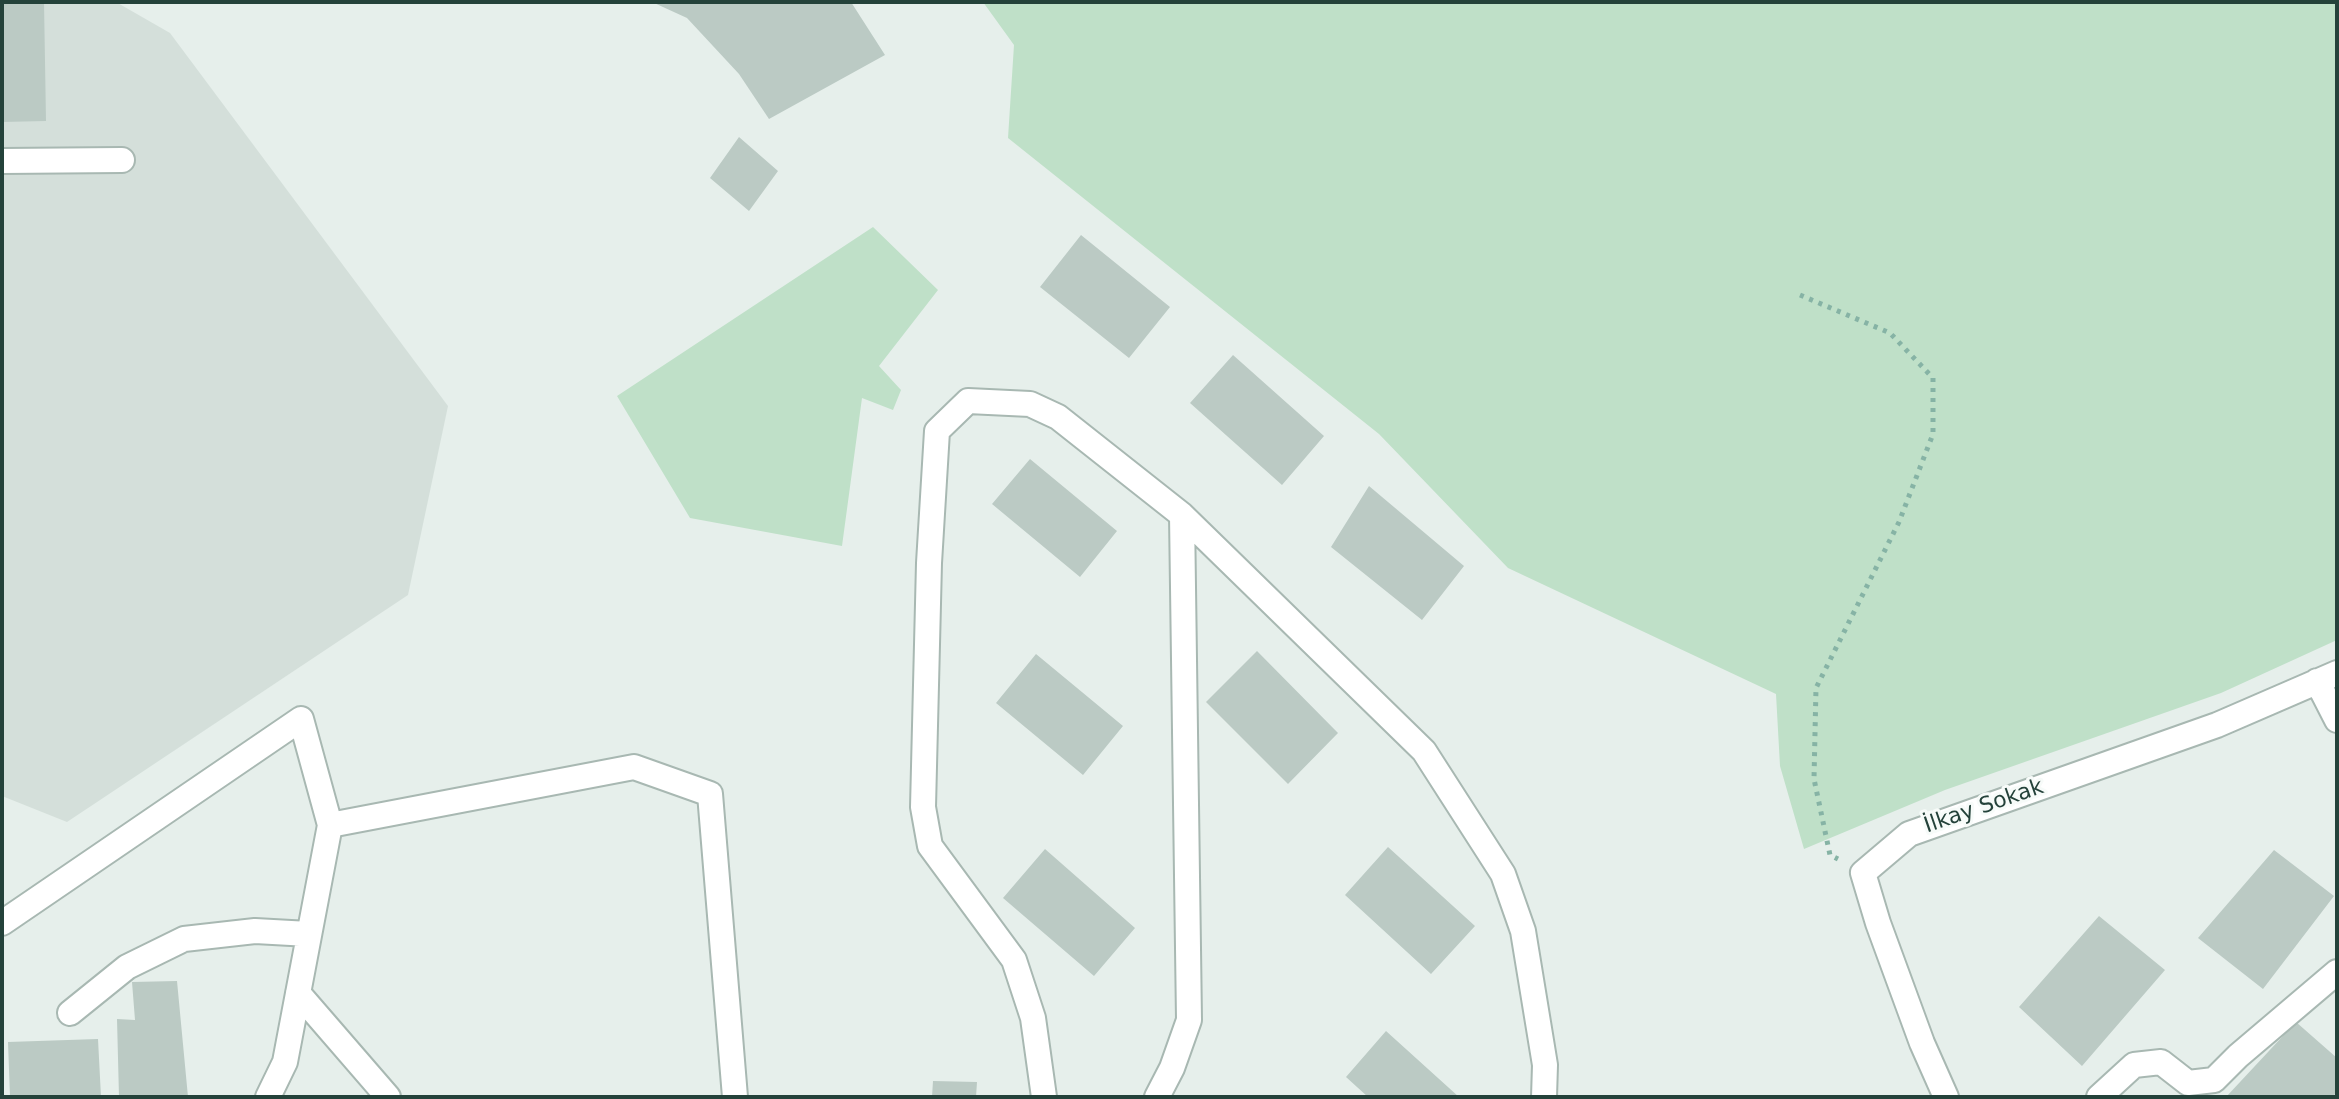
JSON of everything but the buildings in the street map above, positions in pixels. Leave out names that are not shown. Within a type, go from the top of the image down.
[{"type":"street","points":[[2,161],[122,160]]},
{"type":"street","points":[[1044,1097],[1033,1018],[1014,960],[930,846],[923,807],[929,549],[937,431],[968,401],[1030,404],[1058,417],[1182,515],[1424,751],[1503,874],[1523,931],[1545,1065],[1544,1097]]},
{"type":"street","points":[[1157,1097],[1172,1068],[1189,1020],[1182,515]]},
{"type":"street","points":[[2327,677],[2337,720]]},
{"type":"street","name":"İlkay Sokak","points":[[1863,873],[1909,834],[2217,725],[2327,677]]},
{"type":"street","points":[[2,923],[301,719],[330,825],[285,1062],[268,1097]]},
{"type":"street","points":[[330,825],[634,767],[710,794],[735,1097]]},
{"type":"street","points":[[1863,873],[1922,1043],[1946,1097]]},
{"type":"street","points":[[70,1013],[127,967],[184,939],[255,931],[309,934]]},
{"type":"street","points":[[2099,1097],[2134,1065],[2161,1062],[2188,1083],[2214,1080],[2337,972]]},
{"type":"street","points":[[298,993],[388,1097]]},
{"type":"path","points":[[1800,295],[1890,333],[1933,378],[1933,434],[1899,522],[1816,688],[1814,779],[1830,855],[1863,873]]},
{"type":"shaded area","points":[[2,2],[116,2],[170,33],[448,406],[408,595],[67,822],[2,796]]},
{"type":"green space","points":[[983,2],[2337,2],[2337,640],[2221,693],[1945,790],[1804,849],[1780,766],[1776,694],[1508,568],[1379,434],[1008,138],[1014,45]]},
{"type":"green space","points":[[873,227],[938,290],[879,366],[901,390],[893,410],[862,398],[842,546],[690,518],[617,396]]}]
